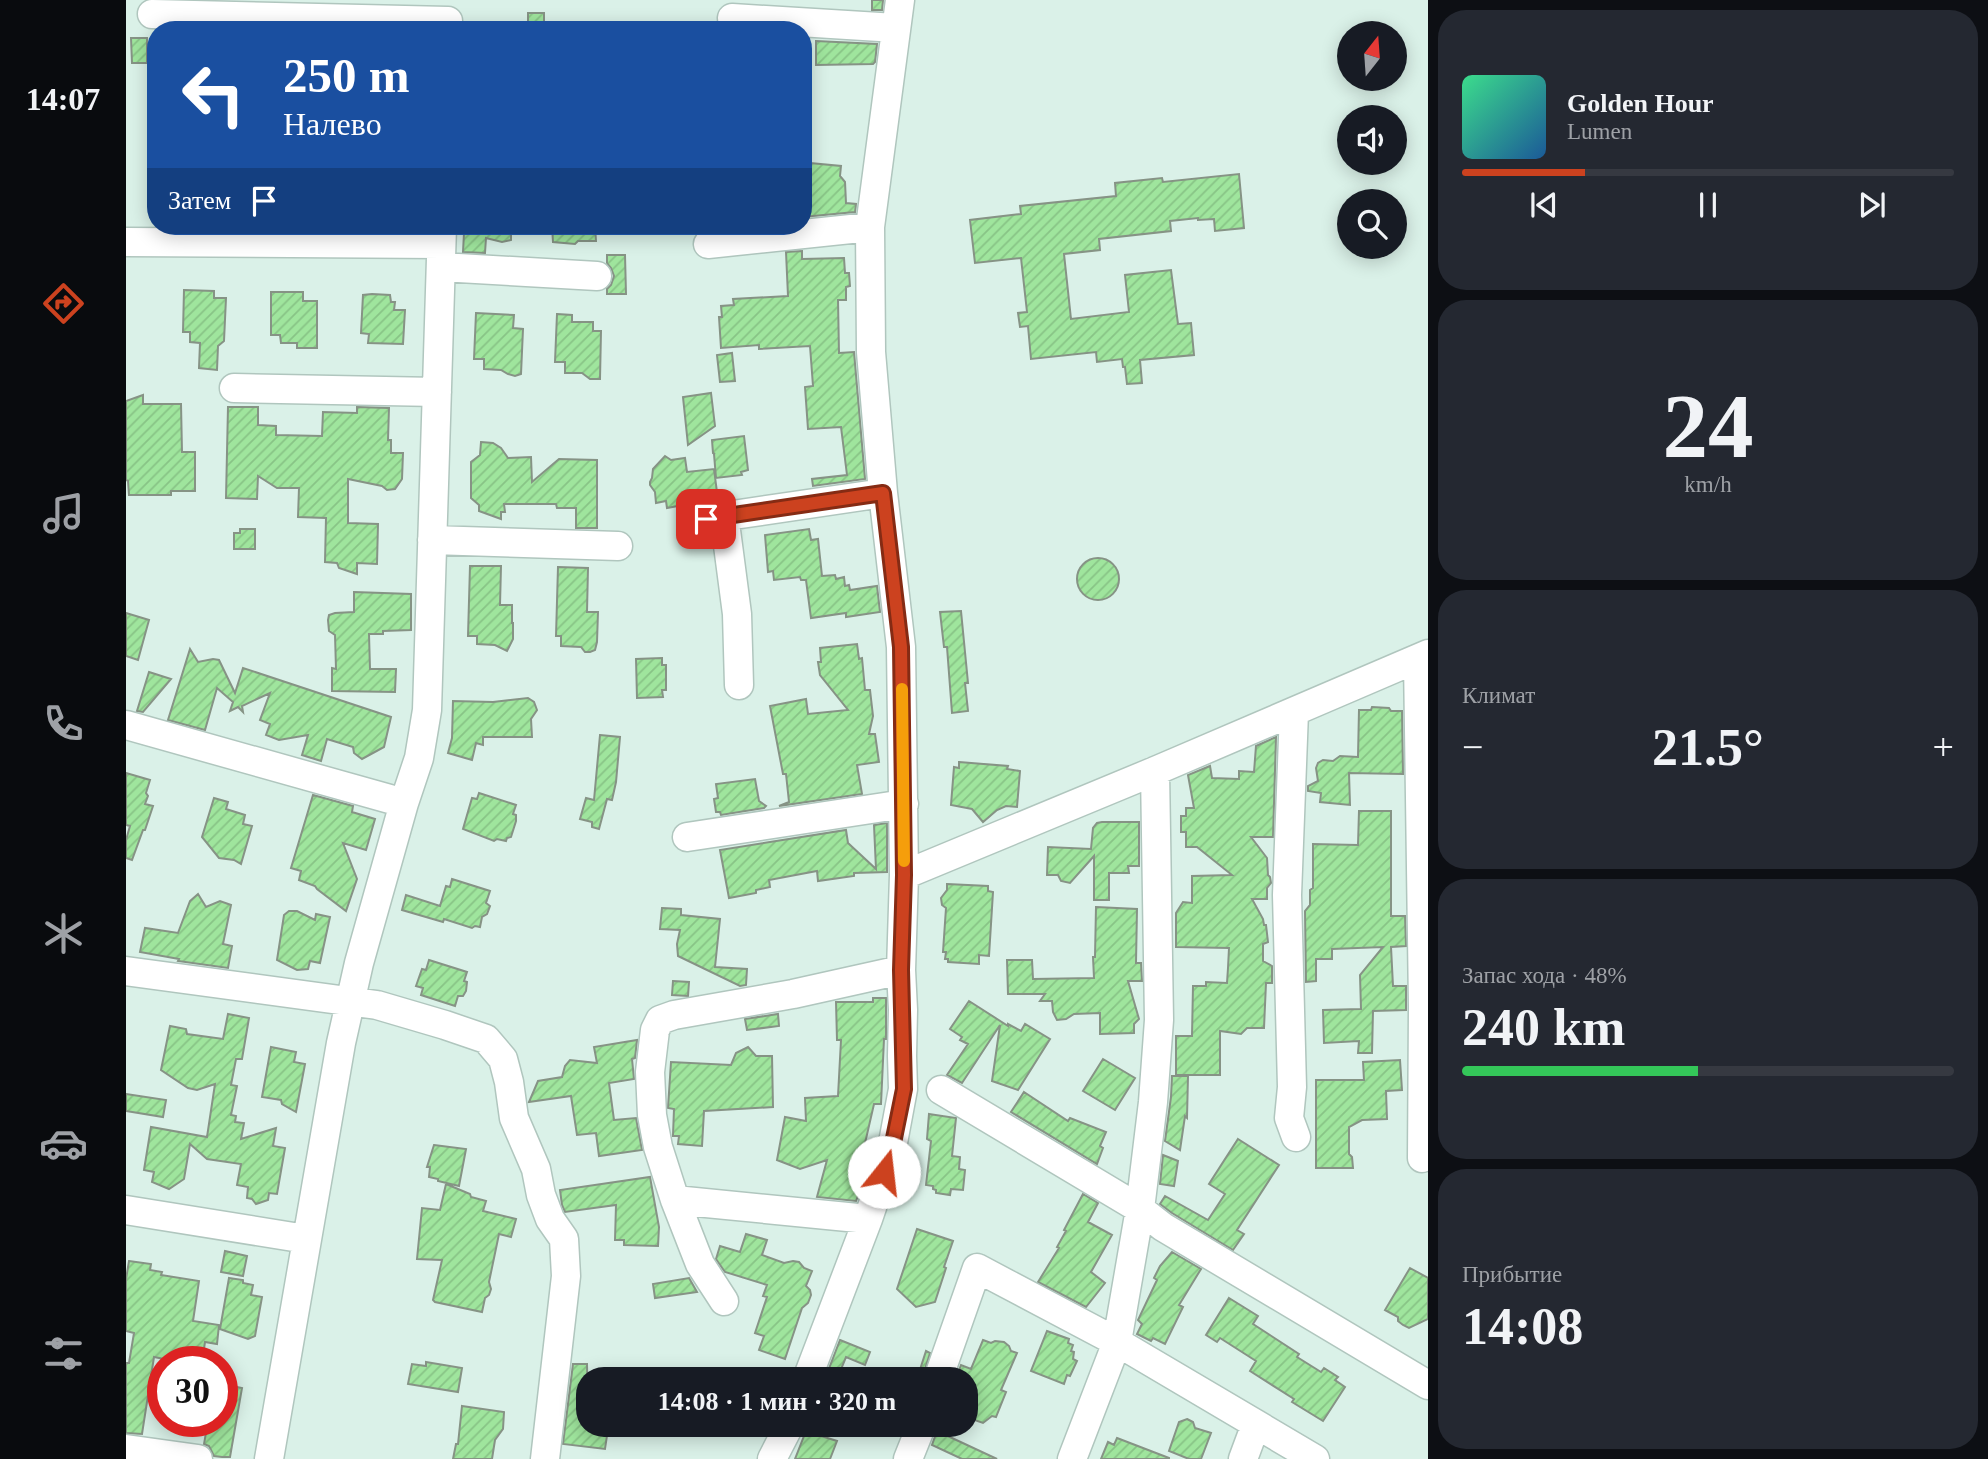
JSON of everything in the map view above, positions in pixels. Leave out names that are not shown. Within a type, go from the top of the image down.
[{"type":"street","points":[[812,1367],[892,1148],[904,1089],[901,970],[904,804],[901,647],[883,493],[871,352],[870,227],[900,0]]},
{"type":"street","points":[[152,14],[448,17]]},
{"type":"street","points":[[732,18],[781,21]]},
{"type":"street","points":[[812,23],[896,28]]},
{"type":"street","points":[[812,233],[870,227]]},
{"type":"street","points":[[708,244],[794,235]]},
{"type":"street","points":[[126,243],[441,246],[597,276]]},
{"type":"street","points":[[269,1459],[349,1003],[419,758],[427,710],[441,246]]},
{"type":"street","points":[[233,388],[437,392]]},
{"type":"street","points":[[739,685],[737,614],[715,517],[883,493]]},
{"type":"street","points":[[432,540],[618,546]]},
{"type":"street","points":[[904,875],[1423,656],[1422,1158]]},
{"type":"street","points":[[1294,712],[1287,895],[1292,1087],[1289,1118],[1296,1137]]},
{"type":"street","points":[[126,724],[404,803]]},
{"type":"street","points":[[1072,1459],[1117,1342],[1140,1209],[1153,1102],[1159,1020],[1155,771]]},
{"type":"street","points":[[687,837],[904,804]]},
{"type":"street","points":[[724,1301],[700,1264],[658,1147],[652,1115],[650,1072],[655,1030],[660,1020],[901,970]]},
{"type":"street","points":[[126,971],[377,1005],[486,1039],[503,1059],[514,1118],[536,1169],[541,1195],[550,1219],[564,1239],[566,1276],[553,1458]]},
{"type":"street","points":[[941,1090],[1140,1209],[1163,1227],[1428,1385]]},
{"type":"street","points":[[675,1200],[868,1219]]},
{"type":"street","points":[[126,1210],[306,1239]]},
{"type":"street","points":[[942,1367],[977,1268],[1117,1342],[1315,1459]]},
{"type":"street","points":[[1243,1459],[1256,1424]]},
{"type":"street","points":[[772,1459],[783,1437]]},
{"type":"street","points":[[908,1459],[917,1437]]},
{"type":"street","points":[[126,1449],[198,1459]]},
{"type":"building","points":[[872,0],[883,0],[882,10],[872,10]]},
{"type":"building","points":[[528,13],[544,13],[544,21],[528,21]]},
{"type":"building","points":[[131,38],[147,38],[147,63],[132,63]]},
{"type":"building","points":[[816,41],[877,44],[875,62],[816,65]]},
{"type":"building","points":[[812,163],[841,166],[840,176],[845,182],[846,203],[856,204],[855,212],[812,216]]},
{"type":"building","points":[[1239,174],[1244,228],[1215,231],[1214,219],[1170,221],[1171,231],[1099,239],[1100,250],[1064,254],[1071,319],[1129,312],[1125,275],[1171,270],[1178,324],[1191,323],[1194,355],[1140,360],[1142,383],[1127,384],[1122,359],[1097,362],[1096,352],[1031,359],[1028,326],[1020,327],[1018,313],[1027,312],[1021,258],[975,263],[970,220],[1021,214],[1020,206],[1116,196],[1115,183],[1162,178],[1163,182]]},
{"type":"building","points":[[464,235],[511,235],[511,240],[502,242],[486,238],[485,253],[463,252]]},
{"type":"building","points":[[553,235],[596,235],[596,241],[578,241],[575,244],[553,242]]},
{"type":"building","points":[[802,251],[802,259],[844,258],[845,273],[849,273],[850,286],[846,287],[846,300],[838,300],[839,353],[854,352],[865,479],[813,486],[812,479],[847,475],[841,427],[808,429],[805,387],[813,386],[810,346],[759,349],[759,345],[721,348],[721,306],[734,305],[733,299],[788,296],[786,252]]},
{"type":"building","points":[[607,255],[625,255],[626,294],[607,294],[614,276],[607,263]]},
{"type":"building","points":[[184,290],[214,291],[214,298],[226,298],[224,341],[218,346],[217,370],[199,368],[200,343],[190,342],[190,332],[183,332]]},
{"type":"building","points":[[271,292],[303,292],[303,301],[317,301],[317,348],[297,348],[297,343],[281,343],[280,335],[271,335]]},
{"type":"building","points":[[363,295],[390,295],[391,302],[395,302],[394,310],[405,310],[403,344],[368,343],[369,334],[361,333]]},
{"type":"building","points":[[476,313],[514,315],[513,328],[523,329],[521,374],[515,376],[501,370],[484,369],[484,359],[474,359]]},
{"type":"building","points":[[557,314],[572,315],[572,322],[593,322],[593,331],[601,331],[600,379],[590,379],[582,373],[565,373],[565,362],[555,362]]},
{"type":"building","points":[[732,353],[735,381],[720,382],[717,355]]},
{"type":"building","points":[[711,393],[715,426],[688,445],[683,397]]},
{"type":"building","points":[[143,395],[143,404],[181,404],[182,452],[195,452],[195,491],[171,491],[171,495],[129,495],[126,480],[126,401]]},
{"type":"building","points":[[228,407],[258,407],[258,425],[276,426],[276,435],[322,436],[323,412],[357,413],[357,407],[389,408],[388,440],[391,440],[391,453],[403,453],[402,479],[395,489],[387,490],[382,486],[348,479],[348,523],[378,524],[377,564],[357,563],[357,574],[339,568],[337,563],[325,562],[326,518],[298,517],[299,488],[277,488],[258,476],[257,499],[226,498]]},
{"type":"building","points":[[744,436],[748,470],[741,472],[742,475],[716,478],[712,440]]},
{"type":"building","points":[[481,442],[493,443],[501,448],[508,458],[531,457],[532,482],[559,459],[597,460],[597,528],[576,528],[576,508],[557,508],[556,504],[504,504],[505,512],[501,512],[501,519],[479,511],[479,505],[471,498],[471,462],[480,455]]},
{"type":"building","points":[[665,456],[671,460],[685,458],[687,472],[714,469],[718,500],[703,503],[685,512],[683,505],[667,508],[666,501],[656,503],[650,482],[653,469]]},
{"type":"building","points":[[240,529],[255,529],[255,549],[234,549],[234,533],[240,533]]},
{"type":"building","points":[[809,529],[811,540],[818,539],[822,576],[835,575],[836,579],[844,577],[845,586],[849,585],[850,590],[877,586],[880,612],[811,618],[806,580],[801,580],[800,577],[774,580],[773,571],[768,572],[765,535]]},
{"type":"building","points":[[1098,558],[1113,564],[1119,579],[1113,594],[1098,600],[1083,594],[1077,579],[1083,564]]},
{"type":"building","points":[[470,566],[501,566],[500,605],[512,605],[513,639],[507,651],[495,645],[477,644],[477,636],[468,636]]},
{"type":"building","points":[[558,567],[588,568],[587,612],[598,612],[595,650],[585,652],[581,647],[561,646],[561,636],[556,636]]},
{"type":"building","points":[[354,592],[411,594],[411,630],[369,634],[370,669],[396,669],[395,692],[332,691],[332,668],[336,669],[335,635],[329,631],[329,615],[354,612]]},
{"type":"building","points":[[961,611],[968,711],[952,713],[947,647],[944,647],[940,612]]},
{"type":"building","points":[[126,613],[149,620],[138,660],[126,656]]},
{"type":"building","points":[[857,644],[859,659],[862,658],[865,690],[870,690],[873,716],[869,734],[875,734],[879,762],[857,765],[862,794],[779,806],[789,802],[786,774],[783,774],[770,706],[806,699],[808,714],[848,710],[820,675],[818,662],[821,662],[820,648]]},
{"type":"building","points":[[190,649],[198,662],[219,660],[235,693],[243,668],[391,717],[384,747],[362,759],[354,753],[353,747],[327,739],[321,761],[302,755],[308,735],[279,740],[266,735],[270,724],[260,720],[270,693],[242,706],[243,712],[238,707],[230,711],[233,702],[217,688],[205,730],[168,720]]},
{"type":"building","points":[[662,658],[662,665],[666,665],[666,690],[662,690],[663,697],[637,698],[636,659]]},
{"type":"building","points":[[149,672],[171,679],[143,712],[137,711]]},
{"type":"building","points":[[528,698],[534,702],[537,710],[531,719],[532,737],[483,737],[483,745],[476,743],[472,760],[448,753],[452,738],[453,701],[493,702]]},
{"type":"building","points":[[1372,707],[1402,711],[1403,774],[1349,773],[1350,805],[1320,802],[1321,793],[1308,791],[1308,786],[1318,781],[1318,763],[1323,760],[1333,761],[1340,756],[1358,757],[1359,710],[1371,710]]},
{"type":"building","points":[[600,735],[620,737],[612,800],[607,799],[599,829],[592,827],[592,822],[580,819],[586,798],[594,800]]},
{"type":"building","points":[[1276,737],[1273,837],[1251,837],[1267,858],[1271,883],[1267,888],[1267,899],[1252,899],[1266,925],[1268,942],[1263,944],[1263,961],[1272,966],[1272,983],[1266,983],[1264,1028],[1247,1028],[1241,1034],[1220,1031],[1220,1075],[1176,1075],[1176,1036],[1192,1036],[1193,986],[1206,986],[1206,982],[1227,983],[1229,948],[1176,947],[1176,913],[1183,902],[1192,903],[1192,876],[1232,875],[1197,847],[1186,847],[1186,832],[1181,832],[1181,816],[1186,816],[1186,808],[1194,808],[1188,775],[1210,766],[1212,778],[1239,779],[1239,771],[1254,772],[1256,746]]},
{"type":"building","points":[[959,762],[1008,766],[1007,769],[1020,771],[1017,807],[1006,806],[983,822],[972,809],[951,805],[954,767],[959,768]]},
{"type":"building","points":[[126,773],[150,780],[145,804],[153,806],[132,860],[126,858],[126,840],[130,826],[126,825]]},
{"type":"building","points":[[755,779],[759,801],[766,806],[764,808],[721,815],[716,812],[716,784]]},
{"type":"building","points":[[479,793],[516,805],[513,814],[516,815],[516,821],[511,837],[506,841],[494,841],[463,829],[472,798],[477,799]]},
{"type":"building","points":[[313,795],[353,806],[352,812],[375,819],[366,850],[343,843],[357,879],[346,911],[315,886],[299,880],[301,871],[291,868]]},
{"type":"building","points":[[214,798],[228,802],[226,809],[245,815],[243,824],[252,826],[241,864],[219,858],[202,837]]},
{"type":"building","points":[[1359,811],[1391,811],[1391,916],[1405,916],[1406,946],[1391,947],[1393,986],[1406,986],[1406,1010],[1373,1011],[1372,1053],[1358,1053],[1359,1041],[1324,1043],[1323,1010],[1361,1009],[1360,975],[1383,947],[1332,949],[1332,959],[1316,959],[1316,981],[1306,982],[1305,911],[1310,905],[1310,890],[1313,888],[1313,844],[1358,845]]},
{"type":"building","points":[[1102,822],[1139,822],[1139,866],[1128,866],[1129,873],[1109,873],[1109,900],[1094,900],[1094,856],[1070,883],[1061,881],[1058,875],[1047,875],[1048,847],[1091,849],[1093,828]]},
{"type":"building","points":[[887,823],[887,872],[854,873],[854,876],[818,881],[817,871],[769,880],[770,887],[756,890],[756,893],[729,898],[720,850],[846,830],[848,843],[876,869],[874,825]]},
{"type":"building","points":[[452,879],[490,891],[486,903],[490,906],[487,914],[482,917],[480,927],[472,928],[444,919],[443,922],[402,910],[406,895],[440,906],[446,886],[450,887]]},
{"type":"building","points":[[947,884],[988,886],[988,891],[993,892],[989,956],[979,955],[979,964],[948,962],[948,959],[945,959],[946,952],[943,952],[946,908],[942,905],[941,898],[947,890]]},
{"type":"building","points":[[198,894],[206,907],[220,901],[231,905],[223,944],[232,946],[228,968],[140,952],[145,928],[178,933],[190,901]]},
{"type":"building","points":[[1096,907],[1137,909],[1136,963],[1141,963],[1142,981],[1128,981],[1139,1019],[1134,1024],[1134,1033],[1100,1034],[1100,1013],[1074,1014],[1057,1020],[1052,1001],[1040,1001],[1045,994],[1008,994],[1007,960],[1032,960],[1033,979],[1094,978]]},
{"type":"building","points":[[662,908],[681,909],[681,915],[720,919],[715,967],[747,969],[746,985],[740,986],[678,956],[680,930],[660,929]]},
{"type":"building","points":[[289,911],[297,911],[315,920],[316,914],[330,917],[320,963],[310,961],[308,969],[297,970],[277,960],[284,915]]},
{"type":"building","points":[[429,960],[467,972],[464,981],[467,982],[466,991],[463,996],[458,996],[455,1006],[421,995],[423,988],[416,986],[422,969],[426,970]]},
{"type":"building","points":[[673,981],[689,982],[688,996],[672,995]]},
{"type":"building","points":[[873,998],[886,998],[886,1039],[881,1104],[874,1104],[857,1178],[864,1180],[856,1201],[817,1197],[827,1160],[800,1169],[777,1160],[785,1117],[806,1121],[805,1098],[838,1096],[841,1040],[837,1040],[836,1002],[873,1002]]},
{"type":"building","points":[[969,1001],[1008,1026],[1021,1031],[1025,1024],[1050,1039],[1018,1090],[992,1081],[1000,1025],[962,1083],[947,1075],[968,1044],[950,1029]]},
{"type":"building","points":[[228,1014],[249,1018],[242,1059],[236,1059],[231,1085],[237,1086],[231,1115],[236,1116],[235,1122],[244,1123],[241,1139],[276,1128],[273,1146],[285,1148],[277,1194],[269,1193],[268,1200],[256,1204],[247,1198],[248,1187],[237,1185],[241,1164],[207,1159],[190,1144],[184,1179],[169,1189],[152,1182],[154,1172],[144,1170],[151,1127],[207,1137],[215,1084],[197,1090],[188,1088],[161,1070],[170,1026],[186,1029],[187,1034],[223,1039]]},
{"type":"building","points":[[778,1014],[779,1026],[747,1030],[745,1019]]},
{"type":"building","points":[[637,1040],[635,1058],[632,1059],[634,1079],[609,1083],[614,1120],[636,1118],[642,1150],[599,1156],[596,1133],[577,1135],[571,1096],[529,1102],[538,1081],[562,1077],[570,1060],[597,1063],[594,1047]]},
{"type":"building","points":[[271,1047],[296,1052],[294,1062],[305,1064],[296,1112],[282,1104],[281,1100],[262,1097]]},
{"type":"building","points":[[748,1047],[756,1056],[772,1056],[773,1107],[704,1111],[702,1146],[678,1144],[679,1136],[673,1136],[674,1109],[668,1108],[671,1062],[731,1065],[736,1053]]},
{"type":"building","points":[[1103,1059],[1135,1078],[1115,1110],[1083,1091]]},
{"type":"building","points":[[1400,1060],[1402,1090],[1386,1091],[1387,1119],[1362,1120],[1349,1127],[1349,1154],[1353,1168],[1316,1168],[1316,1080],[1364,1080],[1363,1062]]},
{"type":"building","points":[[1172,1076],[1188,1076],[1187,1118],[1185,1116],[1180,1150],[1165,1141]]},
{"type":"building","points":[[1024,1092],[1068,1121],[1070,1118],[1106,1132],[1097,1164],[1011,1112]]},
{"type":"building","points":[[126,1094],[166,1100],[163,1117],[126,1111]]},
{"type":"building","points":[[929,1114],[956,1118],[952,1156],[960,1157],[959,1169],[965,1170],[963,1190],[951,1189],[950,1195],[936,1193],[933,1186],[926,1185],[931,1141],[927,1139]]},
{"type":"building","points":[[1238,1139],[1279,1165],[1237,1230],[1244,1234],[1233,1250],[1160,1204],[1165,1196],[1208,1220],[1225,1194],[1209,1184]]},
{"type":"building","points":[[434,1145],[466,1149],[459,1186],[429,1177],[430,1167],[427,1167]]},
{"type":"building","points":[[1163,1155],[1178,1161],[1174,1186],[1160,1184]]},
{"type":"building","points":[[650,1177],[659,1227],[658,1246],[624,1245],[624,1240],[615,1240],[616,1205],[565,1212],[562,1205],[560,1190]]},
{"type":"building","points":[[446,1184],[470,1194],[471,1197],[486,1201],[483,1211],[516,1219],[511,1237],[499,1234],[489,1282],[491,1289],[485,1298],[482,1312],[435,1302],[433,1300],[442,1260],[417,1259],[422,1208],[440,1210]]},
{"type":"building","points":[[1083,1194],[1098,1203],[1088,1222],[1112,1235],[1091,1272],[1105,1283],[1086,1307],[1038,1282],[1059,1248],[1057,1247],[1066,1231],[1064,1230]]},
{"type":"building","points":[[917,1229],[953,1241],[935,1302],[916,1307],[897,1289]]},
{"type":"building","points":[[746,1234],[767,1240],[762,1255],[784,1263],[799,1262],[812,1271],[806,1286],[811,1295],[802,1308],[785,1359],[759,1350],[764,1336],[755,1333],[767,1297],[763,1296],[767,1285],[725,1272],[716,1259],[720,1246],[740,1252]]},
{"type":"building","points":[[225,1251],[247,1256],[243,1276],[221,1272]]},
{"type":"building","points":[[1172,1252],[1201,1269],[1179,1305],[1183,1307],[1165,1344],[1137,1334],[1142,1324],[1138,1320],[1157,1280],[1154,1278],[1160,1266]]},
{"type":"building","points":[[129,1261],[151,1264],[150,1270],[162,1272],[161,1275],[199,1281],[193,1321],[219,1325],[217,1344],[205,1342],[204,1346],[147,1346],[147,1402],[142,1434],[126,1433],[126,1363],[129,1363],[134,1333],[126,1331],[126,1279]]},
{"type":"building","points":[[1410,1268],[1428,1278],[1428,1319],[1409,1328],[1398,1321],[1398,1317],[1385,1310]]},
{"type":"building","points":[[229,1278],[253,1285],[251,1295],[262,1297],[255,1336],[248,1339],[220,1329]]},
{"type":"building","points":[[689,1278],[697,1292],[655,1298],[653,1284]]},
{"type":"building","points":[[1229,1298],[1258,1316],[1253,1324],[1299,1354],[1297,1357],[1321,1372],[1324,1368],[1338,1377],[1335,1380],[1345,1387],[1323,1421],[1250,1371],[1256,1361],[1220,1338],[1217,1342],[1206,1335]]},
{"type":"building","points":[[1047,1331],[1069,1339],[1068,1343],[1073,1345],[1073,1359],[1077,1361],[1064,1384],[1031,1371]]},
{"type":"building","points":[[840,1340],[870,1352],[865,1365],[846,1357],[842,1367],[830,1367]]},
{"type":"building","points":[[983,1340],[991,1343],[1004,1342],[1011,1351],[1017,1353],[1001,1390],[1006,1392],[996,1417],[992,1416],[983,1423],[978,1421],[978,1367],[972,1367]]},
{"type":"building","points":[[926,1351],[930,1353],[926,1367],[921,1367]]},
{"type":"building","points":[[426,1362],[462,1368],[458,1392],[408,1384],[412,1364],[426,1366]]},
{"type":"building","points":[[573,1364],[587,1364],[587,1367],[576,1367],[576,1437],[607,1437],[605,1449],[563,1444]]},
{"type":"building","points":[[238,1387],[242,1388],[238,1411]]},
{"type":"building","points":[[462,1406],[504,1412],[503,1429],[495,1440],[492,1459],[453,1459],[458,1444]]},
{"type":"building","points":[[1187,1419],[1193,1422],[1195,1428],[1211,1433],[1201,1459],[1189,1459],[1169,1451],[1179,1422]]},
{"type":"building","points":[[205,1437],[233,1437],[230,1457],[214,1456],[209,1446],[204,1444]]},
{"type":"building","points":[[804,1437],[824,1437],[837,1441],[830,1459],[795,1459]]},
{"type":"building","points":[[935,1437],[950,1437],[997,1459],[962,1459],[932,1445]]},
{"type":"building","points":[[1117,1438],[1169,1459],[1101,1459],[1108,1442],[1114,1445]]},
{"type":"slow traffic","points":[[902,689],[904,861]]},
{"type":"route","points":[[706,519],[883,493],[901,647],[904,875],[901,970],[904,1089],[892,1148],[884,1172]]}]
